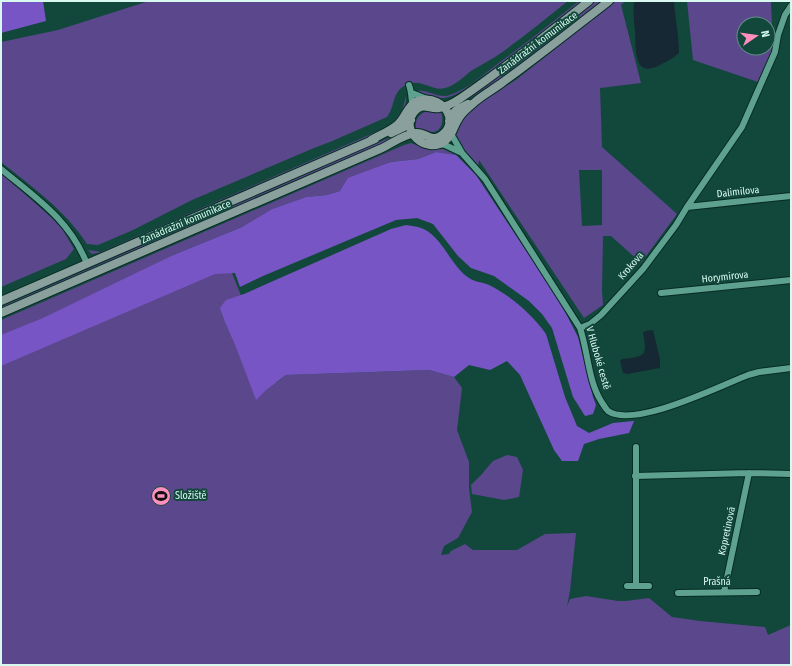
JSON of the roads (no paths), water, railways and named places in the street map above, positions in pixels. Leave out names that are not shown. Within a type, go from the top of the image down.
[{"type":"main road","name":"Zanádražní komunikace","points":[[442,105],[460,99],[589,1]]},
{"type":"main road","name":"Zanádražní komunikace","points":[[448,124],[450,116],[454,111],[477,99],[503,82],[609,1]]},
{"type":"main road","points":[[412,104],[429,99],[442,105],[448,115],[448,124],[442,134],[436,138],[426,137],[420,133],[413,134]]},
{"type":"main road","name":"Zanádražní komunikace","points":[[451,135],[460,116],[477,99]]},
{"type":"main road","name":"Zanádražní komunikace","points":[[371,140],[399,123],[412,104]]},
{"type":"main road","points":[[419,141],[413,134],[411,128],[411,118],[417,110],[424,106],[438,108],[442,105]]},
{"type":"main road","name":"Zanádražní komunikace","points":[[1,301],[371,140],[401,129],[407,125],[411,118]]},
{"type":"main road","name":"Zanádražní komunikace","points":[[1,313],[380,150],[413,134]]},
{"type":"main road","points":[[439,144],[446,141],[451,135]]},
{"type":"main road","name":"Zanádražní komunikace","points":[[380,150],[410,140],[419,141],[430,145],[439,144]]},
{"type":"street","name":"Krokova","points":[[580,328],[590,324],[601,315],[643,269],[676,225],[742,127],[775,52],[778,35],[785,15],[791,6]]},
{"type":"street","points":[[409,86],[412,93],[411,118]]},
{"type":"street","points":[[412,93],[429,99]]},
{"type":"street","name":"V Hluboké cestě","points":[[448,124],[451,135],[462,153],[485,179],[580,328],[584,339],[595,391],[601,402],[609,411],[620,414],[636,415],[652,412],[674,405],[748,375],[791,368]]},
{"type":"street","name":"V Hluboké cestě","points":[[439,144],[445,145],[462,153]]},
{"type":"street","points":[[1,169],[56,215],[74,236],[82,249],[87,264]]},
{"type":"street","name":"Dalimilova","points":[[687,207],[791,196]]},
{"type":"street","name":"Horymírova","points":[[661,293],[791,280]]},
{"type":"street","points":[[636,447],[636,586]]},
{"type":"street","points":[[635,476],[749,473],[791,474]]},
{"type":"street","name":"Kopretinová","points":[[724,592],[749,473]]},
{"type":"street","points":[[627,586],[648,586]]},
{"type":"street","name":"Prašná","points":[[678,592],[756,592]]},
{"type":"water","points":[[634,1],[674,1],[679,53],[669,60],[650,69],[644,68],[640,64],[636,53]]},
{"type":"water","points":[[653,330],[660,359],[660,368],[627,374],[623,373],[620,361],[622,359],[640,356],[643,354],[645,347],[643,333],[645,331]]},
{"type":"place","name":"Složiště","points":[[161,496]]}]
